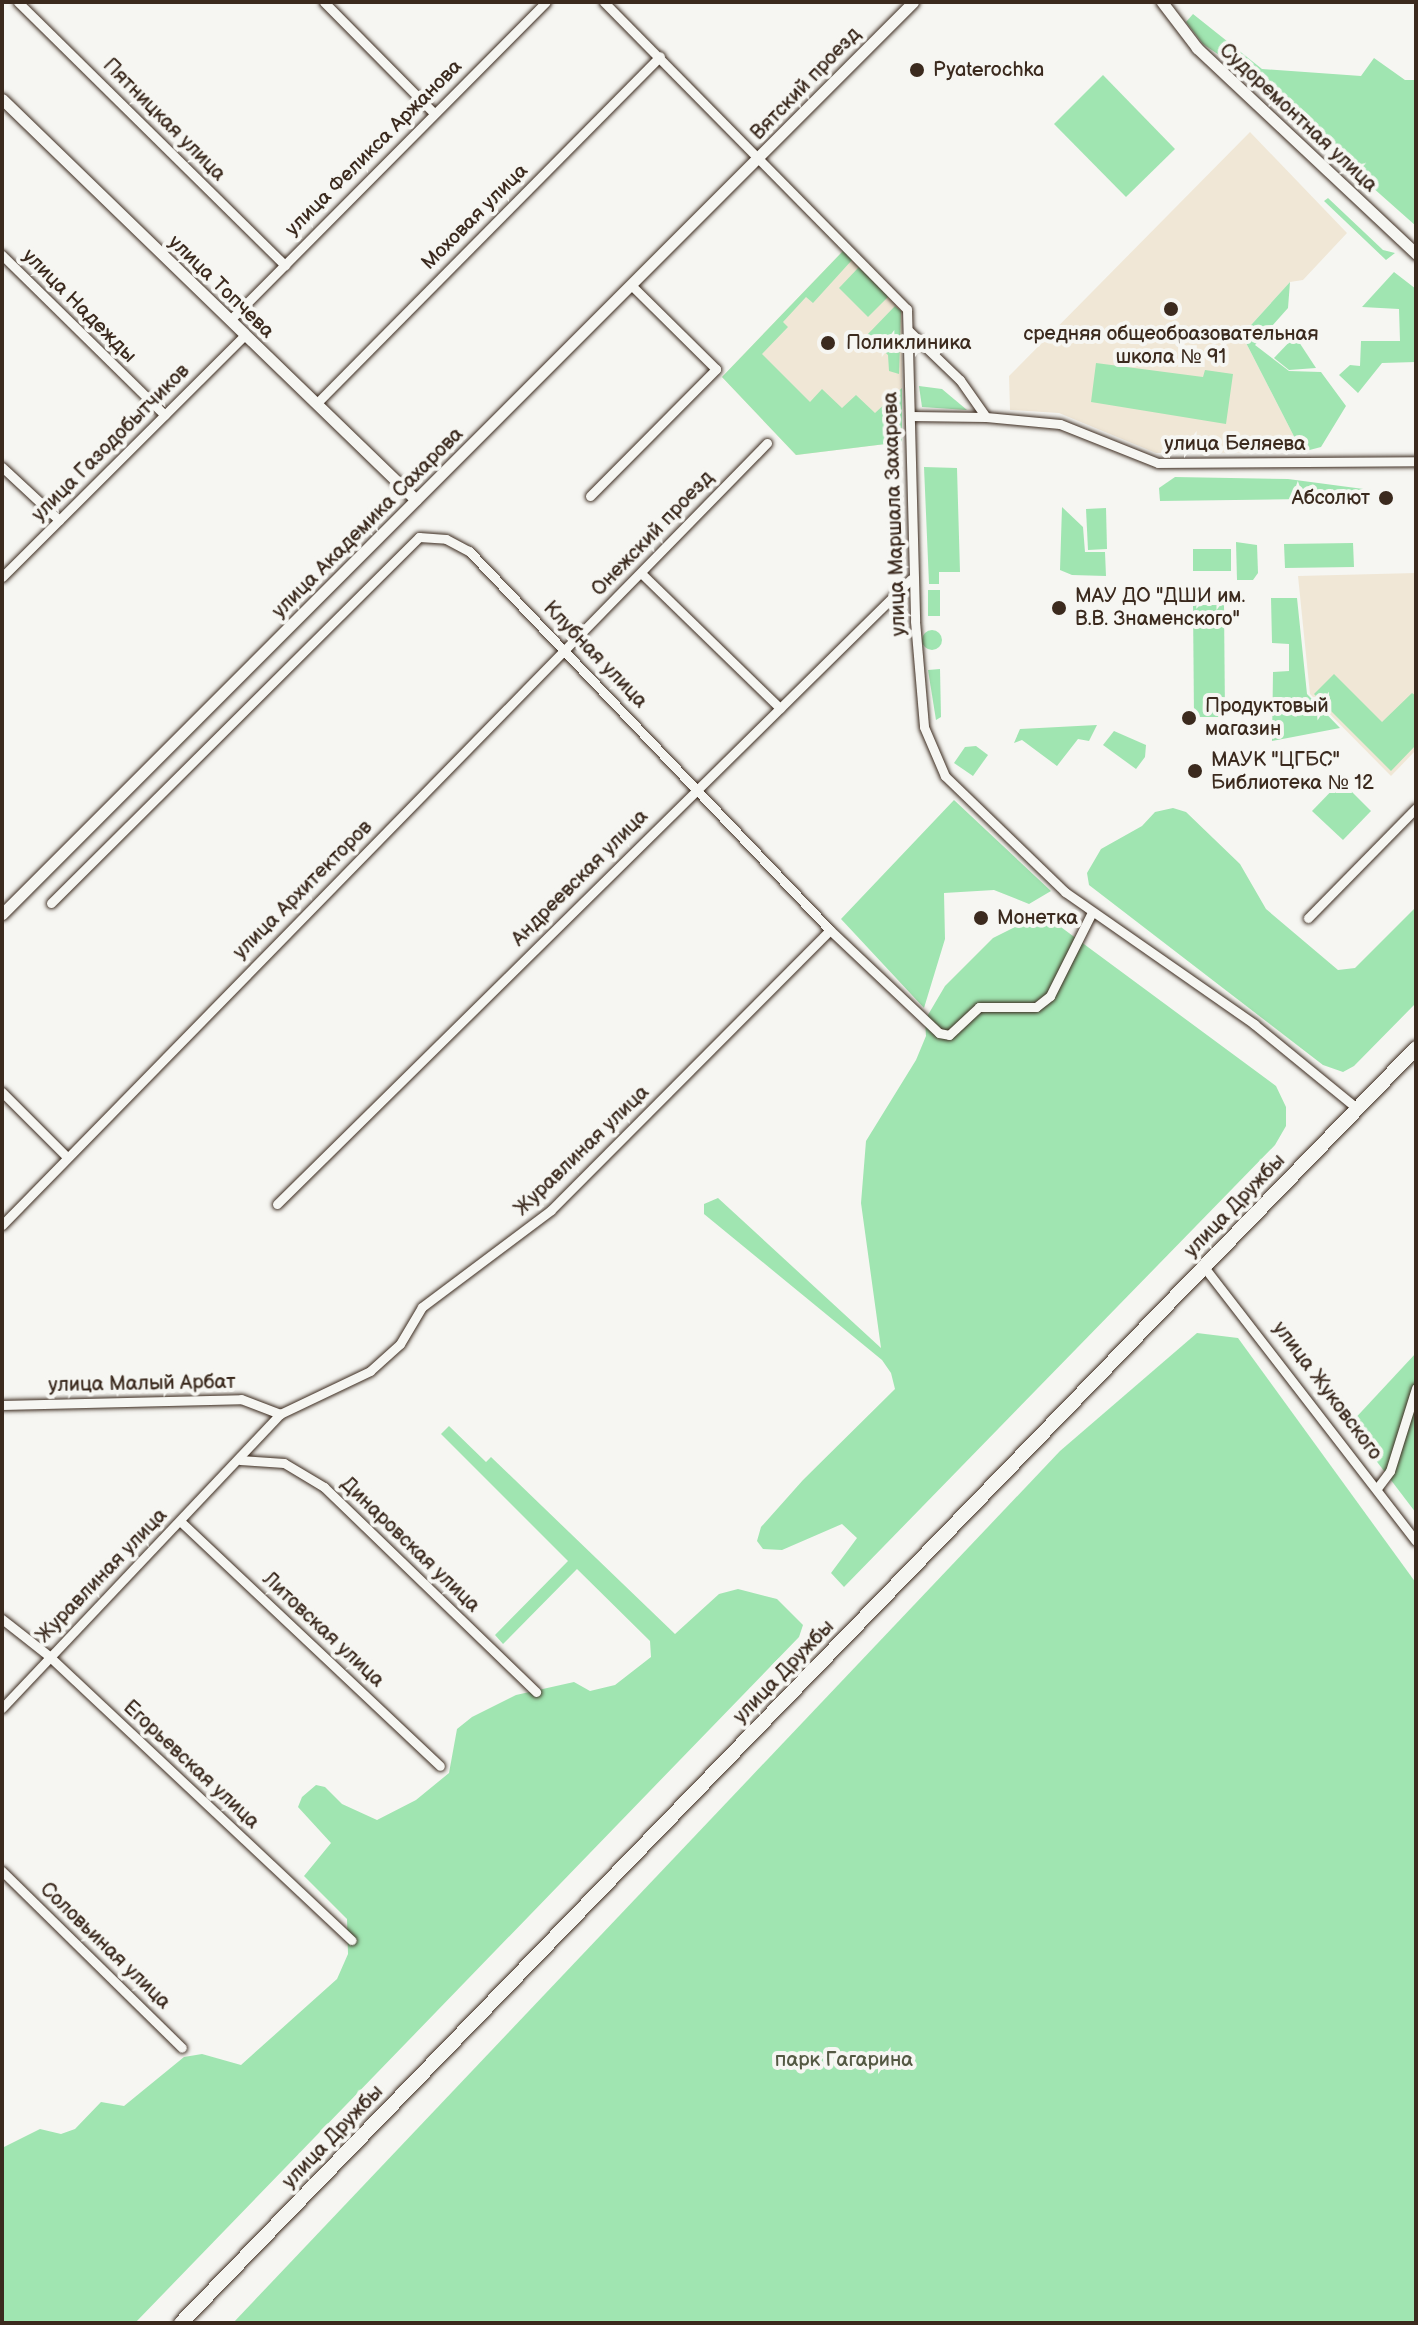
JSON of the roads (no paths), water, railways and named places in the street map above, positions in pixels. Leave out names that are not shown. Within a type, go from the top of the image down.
[{"type":"main road","name":"улица Дружбы","points":[[181,2323],[1416,1048]]},
{"type":"street","name":"Пятницкая улица","points":[[18,2],[285,265]]},
{"type":"street","points":[[324,2],[434,113]]},
{"type":"street","name":"улица Феликса Аржанова","points":[[230,320],[546,2]]},
{"type":"street","name":"улица Маршала Захарова","points":[[604,2],[903,304],[909,331],[911,579],[924,727],[932,754],[966,801],[1092,912],[1254,1024],[1358,1109]]},
{"type":"street","name":"Вятский проезд","points":[[760,157],[913,2]]},
{"type":"street","name":"Судоремонтная улица","points":[[1162,2],[1197,48],[1416,254]]},
{"type":"street","name":"Моховая улица","points":[[316,404],[660,56]]},
{"type":"street","name":"улица Топчева","points":[[2,99],[416,500]]},
{"type":"street","name":"улица Академика Сахарова","points":[[2,914],[760,157]]},
{"type":"street","name":"улица Надежды","points":[[2,255],[165,415]]},
{"type":"street","points":[[590,496],[716,369],[631,285]]},
{"type":"street","points":[[909,331],[960,380],[986,417]]},
{"type":"street","name":"улица Газодобытчиков","points":[[2,577],[245,335]]},
{"type":"street","name":"улица Беляева","points":[[910,416],[986,417],[1060,424],[1158,463],[1416,461]]},
{"type":"street","name":"Онежский проезд","points":[[566,651],[767,443]]},
{"type":"street","points":[[2,467],[59,520]]},
{"type":"street","name":"Клубная улица","points":[[51,903],[419,537],[446,539],[469,551],[830,930],[930,1026],[949,1035],[979,1007],[1022,1011],[1043,1002],[1092,912]]},
{"type":"street","points":[[641,573],[780,708]]},
{"type":"street","name":"Андреевская улица","points":[[277,1204],[911,579]]},
{"type":"street","name":"улица Архитекторов","points":[[2,1225],[65,1155],[566,651]]},
{"type":"street","points":[[1308,918],[1416,808]]},
{"type":"street","name":"Журавлиная улица","points":[[2,1708],[240,1460],[280,1414],[370,1371],[400,1344],[422,1307],[551,1210],[830,930]]},
{"type":"street","points":[[2,1092],[65,1155]]},
{"type":"street","name":"улица Жуковского","points":[[1204,1267],[1378,1487],[1416,1541]]},
{"type":"street","points":[[1378,1487],[1390,1471],[1416,1388]]},
{"type":"street","name":"улица Малый Арбат","points":[[2,1405],[241,1399],[280,1414]]},
{"type":"street","name":"Динаровская улица","points":[[240,1460],[284,1463],[324,1487],[536,1692]]},
{"type":"street","name":"Литовская улица","points":[[180,1521],[440,1766]]},
{"type":"street","name":"Егорьевская улица","points":[[2,1619],[49,1656],[351,1940]]},
{"type":"street","name":"Соловьиная улица","points":[[2,1871],[182,2048]]},
{"type":"place","name":"Pyaterochka","points":[[917,70]]},
{"type":"place","name":"средняя общеобразовательная школа № 91","points":[[1171,309]]},
{"type":"place","name":"Поликлиника","points":[[828,343]]},
{"type":"place","name":"Абсолют","points":[[1386,498]]},
{"type":"place","name":"МАУ ДО \"ДШИ им. В.В. Знаменского\"","points":[[1059,608]]},
{"type":"place","name":"Продуктовый магазин","points":[[1189,718]]},
{"type":"place","name":"МАУК \"ЦГБС\" Библиотека № 12","points":[[1195,771]]},
{"type":"place","name":"Монетка","points":[[981,918]]},
{"type":"park label","name":"парк Гагарина","points":[[844,2060]]}]
